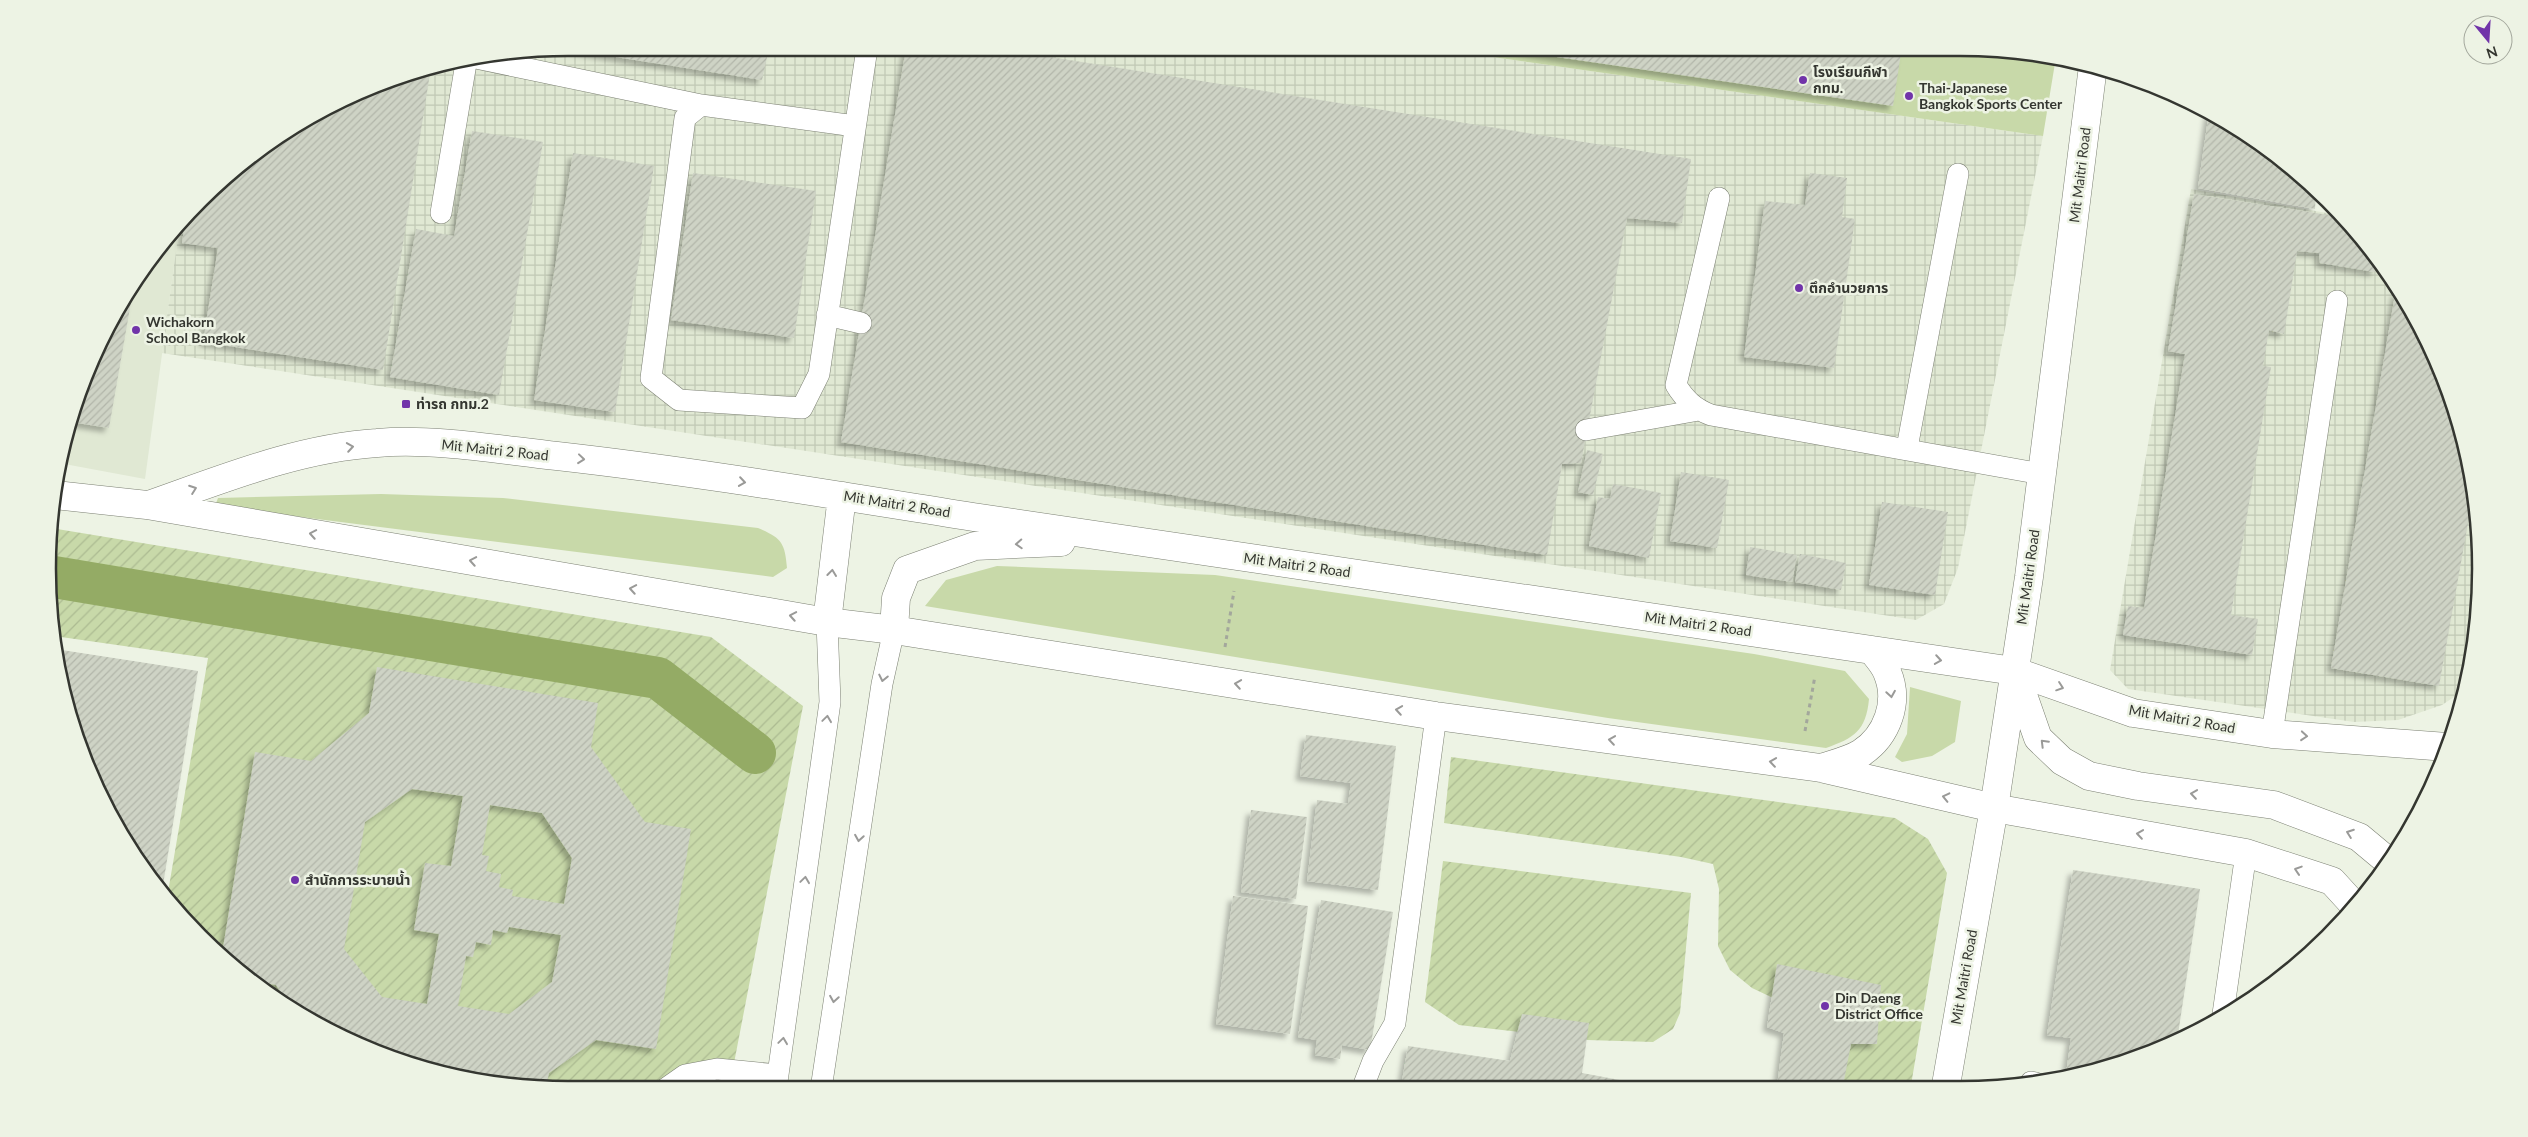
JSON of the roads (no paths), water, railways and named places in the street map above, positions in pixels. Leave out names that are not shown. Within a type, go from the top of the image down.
[{"type":"street","name":"Mit Maitri Road","points":[[1947,1081],[1994,808],[2014,671],[2042,474],[2092,74]]},
{"type":"street","name":"Mit Maitri 2 Road","points":[[148,505],[252,469],[310,454],[378,442],[457,445],[581,459],[842,496],[2014,671],[2133,712],[2272,734],[2440,746]]},
{"type":"street","name":"Mit Maitri 2 Road","points":[[62,496],[148,505],[827,622],[894,630],[1436,716],[1821,768],[1994,808],[2246,853],[2332,881],[2349,901]]},
{"type":"street","points":[[827,622],[842,496]]},
{"type":"street","points":[[894,630],[896,598],[907,570],[975,546],[1120,539]]},
{"type":"street","points":[[1821,768],[1861,753],[1881,733],[1889,720],[1893,700],[1887,673],[1872,650]]},
{"type":"street","points":[[2014,671],[2038,738],[2062,761],[2090,776],[2138,786],[2274,805],[2358,837],[2382,857]]},
{"type":"lane","points":[[701,105],[686,118],[652,378],[679,400],[802,408],[819,374],[866,56]]},
{"type":"lane","points":[[494,62],[701,105],[855,126]]},
{"type":"lane","points":[[441,213],[467,66]]},
{"type":"lane","points":[[1907,448],[1958,174]]},
{"type":"lane","points":[[1719,198],[1676,385],[1689,402],[1699,410],[1711,415],[1907,448],[2042,474]]},
{"type":"lane","points":[[2272,734],[2337,301]]},
{"type":"lane","points":[[827,315],[861,323]]},
{"type":"lane","points":[[1586,430],[1699,410]]},
{"type":"lane","points":[[777,1081],[830,702],[827,622]]},
{"type":"lane","points":[[822,1081],[882,684],[894,630]]},
{"type":"lane","points":[[1365,1081],[1373,1061],[1395,1023],[1436,716]]},
{"type":"lane","points":[[2224,1007],[2246,853]]},
{"type":"lane","points":[[676,1081],[685,1075],[717,1069],[772,1081]]},
{"type":"waterway","points":[[56,577],[658,678],[755,753]]},
{"type":"place","name":"โรงเรียนกีฬา กทม.","points":[[1803,80]]},
{"type":"place","name":"Thai-Japanese Bangkok Sports Center","points":[[1909,96]]},
{"type":"place","name":"ตึกอำนวยการ","points":[[1799,288]]},
{"type":"place","name":"Wichakorn School Bangkok","points":[[136,330]]},
{"type":"place","name":"ท่ารถ กทม.2","points":[[406,404]]},
{"type":"place","name":"สำนักการระบายน้ำ","points":[[295,880]]},
{"type":"place","name":"Din Daeng District Office","points":[[1825,1006]]}]
